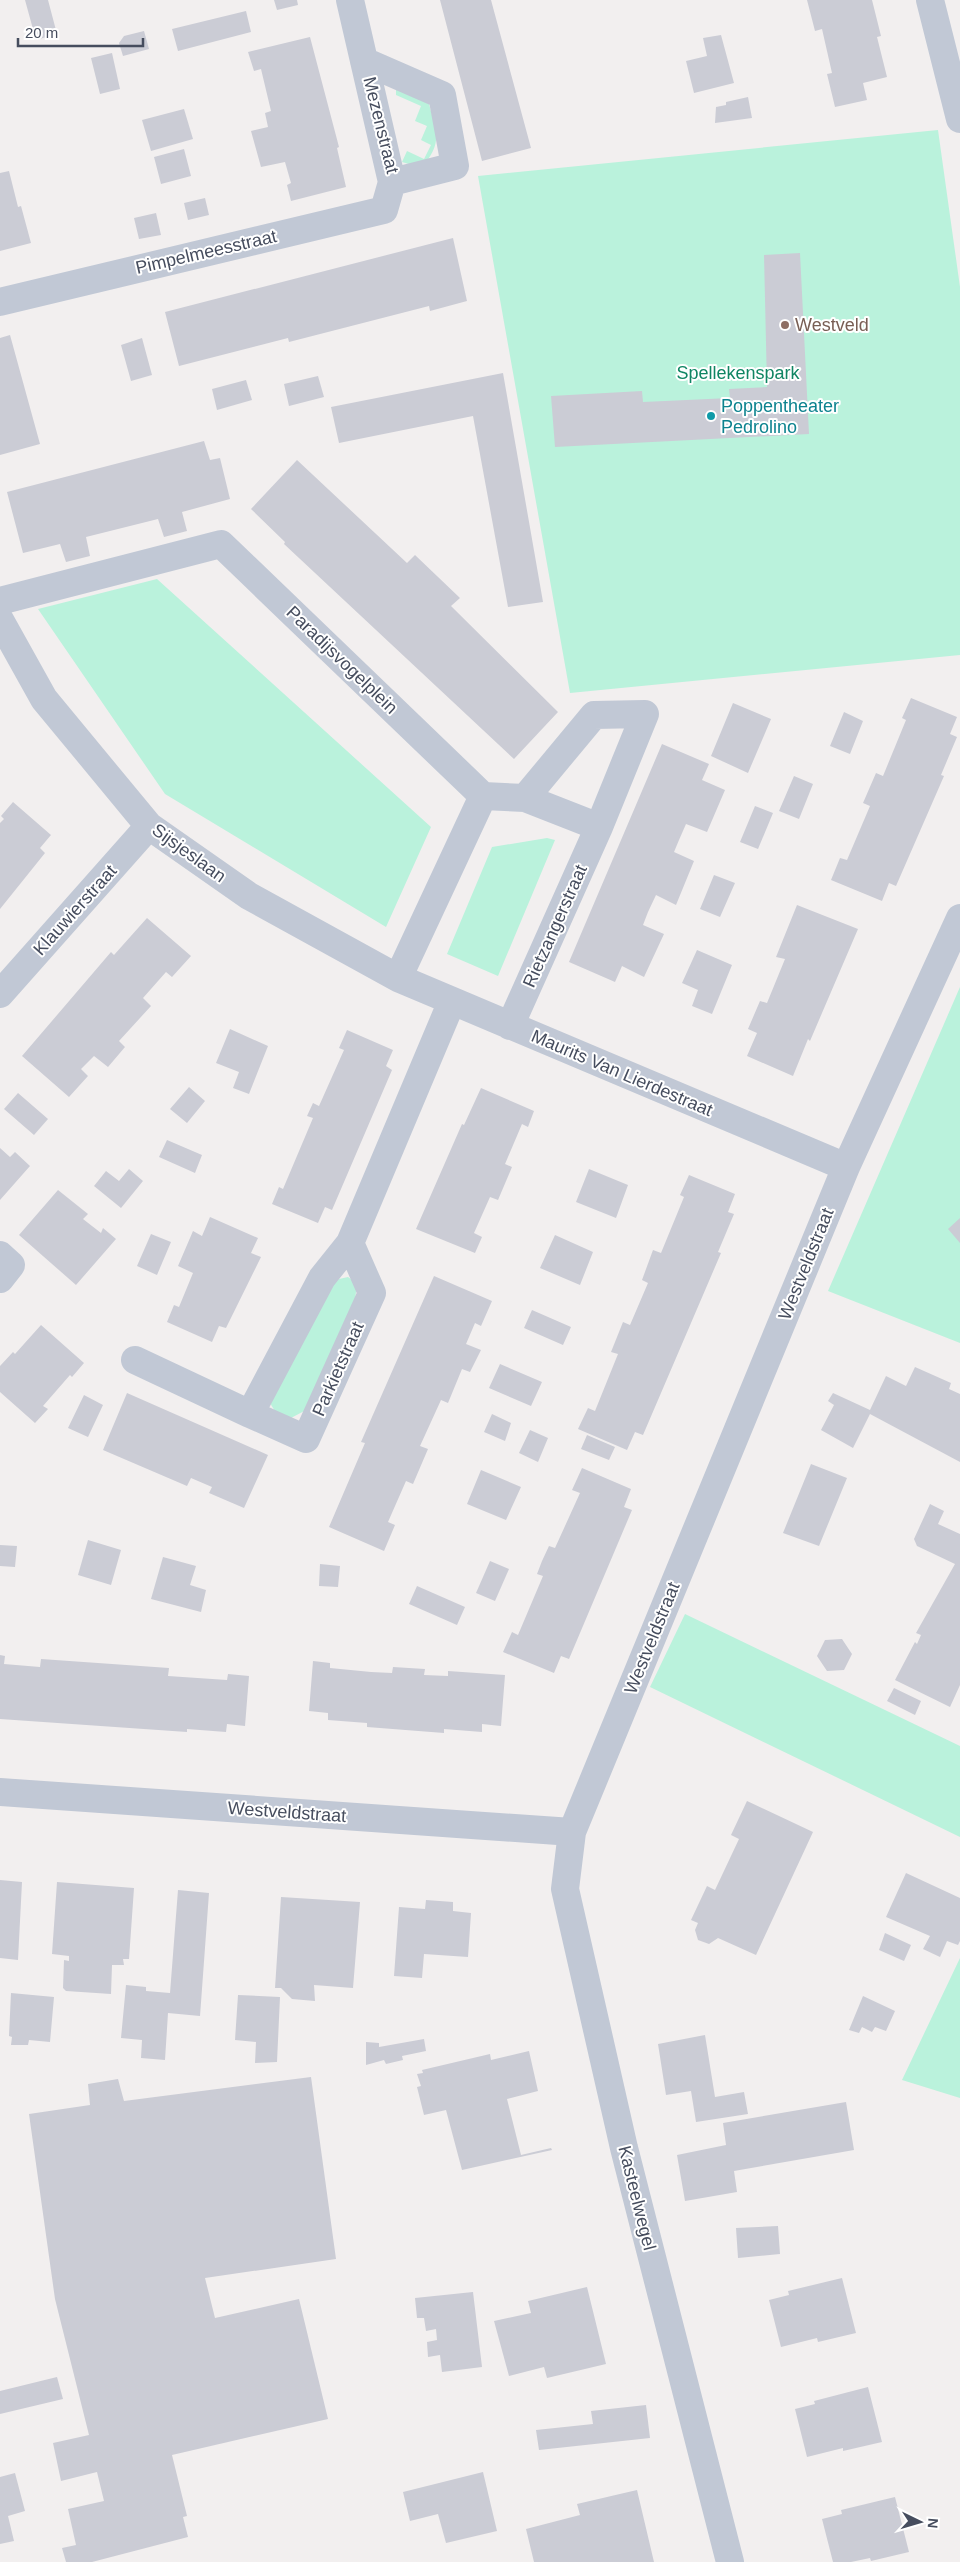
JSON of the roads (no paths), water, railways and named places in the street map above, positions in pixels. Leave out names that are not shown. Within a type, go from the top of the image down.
[{"type":"street","name":"Mezenstraat","points":[[350,0],[364,61],[392,182],[455,166],[442,95],[364,61]]},
{"type":"street","points":[[930,0],[960,119]]},
{"type":"street","name":"Pimpelmeesstraat","points":[[0,302],[384,210],[392,182]]},
{"type":"street","name":"Paradijsvogelplein","points":[[0,602],[221,544],[483,796]]},
{"type":"street","name":"Sijsjeslaan","points":[[0,620],[44,699],[149,826],[249,896],[398,978]]},
{"type":"street","name":"Rietzangerstraat","points":[[510,1026],[599,826],[645,714],[594,715],[525,798]]},
{"type":"street","points":[[398,978],[483,796],[525,798],[599,826]]},
{"type":"street","name":"Klauwierstraat","points":[[0,994],[149,826]]},
{"type":"street","name":"Westveldstraat","points":[[0,1792],[572,1832],[846,1167],[960,918]]},
{"type":"street","name":"Maurits Van Lierdestraat","points":[[398,978],[846,1167]]},
{"type":"street","points":[[250,1414],[322,1278],[350,1243],[452,1001]]},
{"type":"street","name":"Parkietstraat","points":[[135,1360],[306,1439],[372,1293],[350,1243]]},
{"type":"street","points":[[0,1255],[11,1264],[0,1280]]},
{"type":"street","name":"Kasteelwegel","points":[[572,1832],[565,1889],[624,2148],[730,2562]]},
{"type":"place","name":"Westveld","points":[[785,325]]},
{"type":"place","name":"Poppentheater Pedrolino","points":[[711,416]]},
{"type":"park label","name":"Spellekenspark","points":[[738,373]]}]
